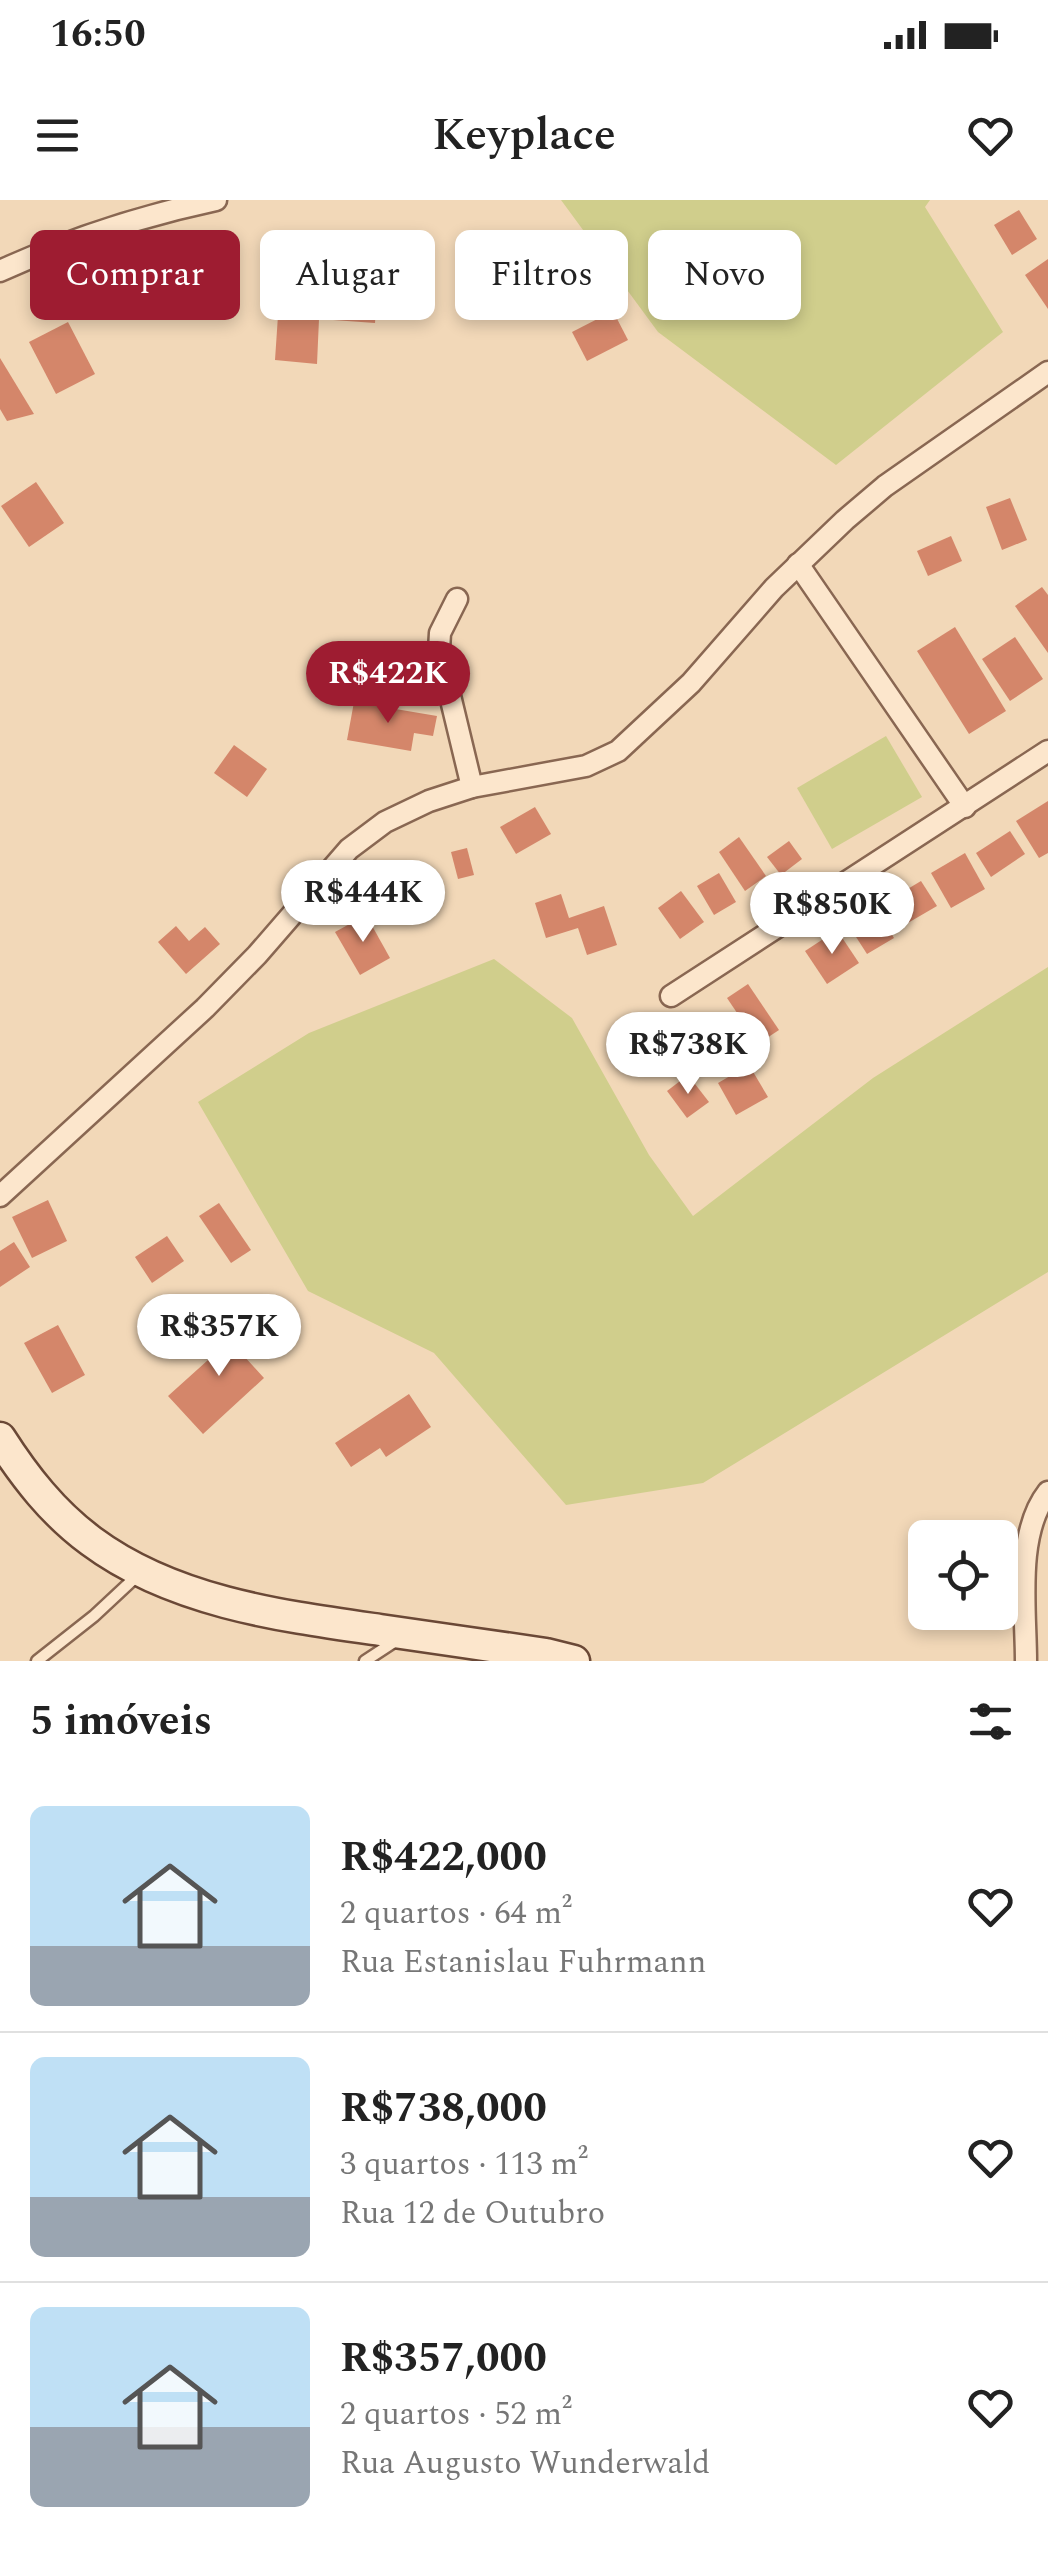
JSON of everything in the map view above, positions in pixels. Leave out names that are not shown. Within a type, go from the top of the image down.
[{"type":"main road","points":[[0,1438],[50,1505],[91,1541],[158,1580],[220,1601],[315,1621],[574,1661]]},
{"type":"street","points":[[0,270],[127,221],[216,200]]},
{"type":"street","points":[[0,1196],[205,1008],[349,850],[385,822],[429,801],[472,787],[586,766],[618,751],[691,682],[774,588],[844,520],[885,486],[1048,372]]},
{"type":"street","points":[[798,564],[965,806]]},
{"type":"street","points":[[457,599],[440,633],[439,650],[472,787]]},
{"type":"street","points":[[671,996],[1048,751]]},
{"type":"street","points":[[1026,1661],[1025,1546],[1048,1492]]},
{"type":"lane","points":[[38,1661],[142,1572]]},
{"type":"lane","points":[[365,1661],[406,1634]]},
{"type":"shaded area","points":[[561,200],[930,200],[925,207],[1003,332],[836,465],[658,332],[649,320],[801,320],[801,230],[648,230],[648,318],[628,291],[628,230],[583,230]]},
{"type":"shaded area","points":[[886,736],[922,797],[832,849],[797,788]]},
{"type":"shaded area","points":[[494,959],[572,1018],[649,1155],[693,1216],[873,1078],[1048,967],[1048,1272],[703,1483],[566,1505],[434,1353],[308,1291],[198,1102],[309,1033]]},
{"type":"building","points":[[1019,210],[1037,239],[1012,255],[994,225]]},
{"type":"building","points":[[1048,259],[1048,309],[1025,275]]},
{"type":"building","points":[[278,320],[319,320],[317,364],[275,360]]},
{"type":"building","points":[[333,320],[375,320],[375,323]]},
{"type":"building","points":[[595,320],[618,320],[628,340],[587,361],[572,332]]},
{"type":"building","points":[[68,322],[95,374],[56,394],[29,342]]},
{"type":"building","points":[[0,358],[34,414],[7,421],[0,409]]},
{"type":"building","points":[[36,482],[64,523],[29,547],[1,506]]},
{"type":"building","points":[[1010,498],[1027,540],[1002,550],[986,507]]},
{"type":"building","points":[[951,536],[962,561],[928,576],[917,551]]},
{"type":"building","points":[[1042,587],[1048,595],[1048,653],[1015,606]]},
{"type":"building","points":[[955,627],[1006,711],[969,734],[917,651]]},
{"type":"building","points":[[1015,637],[1043,679],[1010,701],[982,659]]},
{"type":"building","points":[[354,702],[437,716],[433,736],[414,733],[411,751],[347,740]]},
{"type":"building","points":[[234,745],[267,769],[247,797],[214,773]]},
{"type":"building","points":[[1048,801],[1048,853],[1039,858],[1016,821]]},
{"type":"building","points":[[535,807],[551,834],[516,854],[500,827]]},
{"type":"building","points":[[1010,831],[1025,854],[991,877],[976,853]]},
{"type":"building","points":[[739,837],[766,876],[745,891],[719,852]]},
{"type":"building","points":[[789,841],[802,859],[781,875],[767,857]]},
{"type":"building","points":[[467,848],[474,875],[458,879],[451,852]]},
{"type":"building","points":[[965,853],[985,889],[951,908],[931,873]]},
{"type":"building","points":[[719,873],[736,902],[714,915],[697,886]]},
{"type":"building","points":[[921,881],[937,906],[901,927],[886,902]]},
{"type":"building","points":[[681,891],[704,922],[680,939],[658,908]]},
{"type":"building","points":[[561,894],[569,918],[604,906],[617,945],[587,955],[578,928],[546,938],[535,903]]},
{"type":"building","points":[[876,909],[894,938],[867,954],[849,926]]},
{"type":"building","points":[[366,915],[390,958],[360,975],[335,932]]},
{"type":"building","points":[[176,926],[189,941],[205,927],[220,944],[186,974],[158,942]]},
{"type":"building","points":[[837,930],[859,963],[827,984],[805,951]]},
{"type":"building","points":[[748,984],[779,1030],[758,1044],[727,998]]},
{"type":"building","points":[[749,1065],[768,1097],[736,1115],[718,1083]]},
{"type":"building","points":[[688,1075],[709,1102],[687,1118],[667,1091]]},
{"type":"building","points":[[48,1200],[67,1241],[32,1258],[12,1217]]},
{"type":"building","points":[[219,1203],[251,1250],[231,1263],[199,1216]]},
{"type":"building","points":[[167,1236],[184,1261],[152,1283],[135,1257]]},
{"type":"building","points":[[14,1242],[30,1267],[0,1287],[0,1251]]},
{"type":"building","points":[[237,1308],[253,1326],[233,1344],[264,1378],[203,1434],[168,1396],[228,1342],[215,1328]]},
{"type":"building","points":[[58,1325],[85,1375],[52,1393],[24,1343]]},
{"type":"building","points":[[409,1394],[431,1427],[386,1457],[380,1448],[351,1467],[335,1443]]}]
